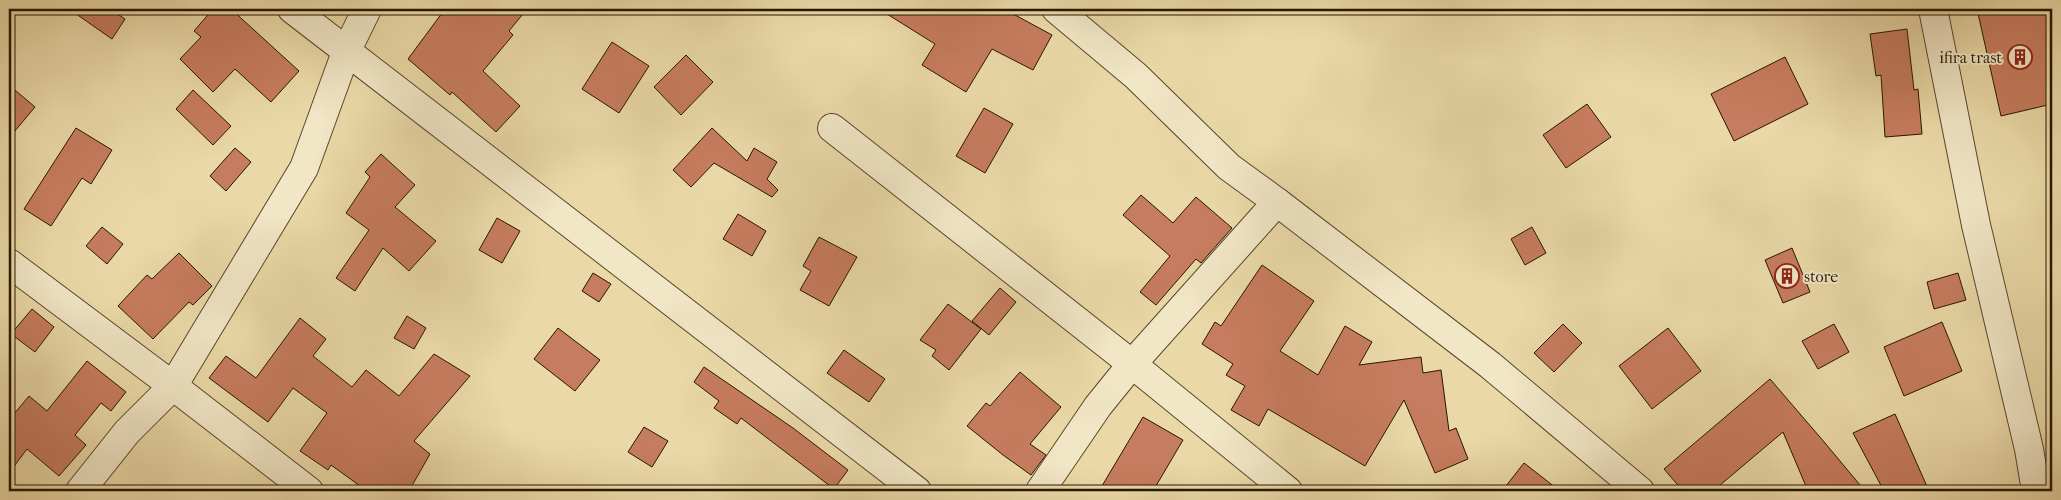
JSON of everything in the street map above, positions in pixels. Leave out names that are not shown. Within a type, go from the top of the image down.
[{"type":"street","points":[[292,9],[917,491]]},
{"type":"street","points":[[80,491],[127,432],[173,386],[304,168],[346,52],[367,9]]},
{"type":"street","points":[[1056,9],[1136,76],[1229,166],[1490,365],[1640,491]]},
{"type":"street","points":[[1933,9],[1976,225],[2029,449],[2036,491]]},
{"type":"street","points":[[832,128],[1132,364],[1288,491]]},
{"type":"street","points":[[1040,491],[1098,406],[1132,364],[1277,202]]},
{"type":"street","points":[[9,263],[309,491]]},
{"type":"building","points":[[69,9],[110,9],[125,19],[112,39]]},
{"type":"building","points":[[213,9],[231,9],[299,71],[271,102],[235,69],[213,92],[180,59],[201,37],[194,31]]},
{"type":"building","points":[[445,9],[527,9],[509,31],[513,35],[483,71],[520,106],[496,132],[452,92],[450,95],[408,59]]},
{"type":"building","points":[[879,9],[1004,9],[1052,35],[1033,70],[992,49],[966,92],[922,65],[935,44]]},
{"type":"building","name":"ifira trast","points":[[1977,9],[2052,9],[2052,104],[2001,116]]},
{"type":"building","points":[[1907,29],[1914,90],[1918,89],[1922,134],[1885,137],[1881,75],[1876,76],[1870,34]]},
{"type":"building","points":[[612,42],[649,66],[619,113],[582,89]]},
{"type":"building","points":[[686,55],[713,82],[681,115],[654,87]]},
{"type":"building","points":[[1785,57],[1808,104],[1734,141],[1711,94]]},
{"type":"building","points":[[9,85],[35,107],[9,138]]},
{"type":"building","points":[[193,90],[231,126],[213,145],[176,109]]},
{"type":"building","points":[[1587,104],[1611,137],[1566,168],[1543,135]]},
{"type":"building","points":[[984,108],[1013,124],[985,173],[956,156]]},
{"type":"building","points":[[76,128],[112,150],[91,184],[82,178],[51,226],[24,209]]},
{"type":"building","points":[[712,128],[747,161],[754,148],[777,162],[767,179],[778,190],[772,197],[714,163],[691,187],[673,170]]},
{"type":"building","points":[[235,148],[251,162],[226,191],[210,176]]},
{"type":"building","points":[[381,154],[415,185],[395,207],[436,241],[409,271],[383,248],[355,291],[336,278],[369,230],[346,213],[370,177],[365,172]]},
{"type":"building","points":[[1141,195],[1173,223],[1196,197],[1232,228],[1201,263],[1196,259],[1156,305],[1140,292],[1170,256],[1123,215]]},
{"type":"building","points":[[738,214],[766,231],[752,256],[723,239]]},
{"type":"building","points":[[497,218],[520,231],[502,263],[479,250]]},
{"type":"building","points":[[102,227],[123,244],[107,264],[86,246]]},
{"type":"building","points":[[1532,227],[1546,253],[1525,265],[1511,239]]},
{"type":"building","points":[[819,237],[857,257],[829,306],[800,290],[811,271],[803,266]]},
{"type":"building","name":"store","points":[[1792,248],[1810,292],[1783,303],[1765,260]]},
{"type":"building","points":[[179,253],[212,286],[193,305],[189,302],[153,339],[118,306],[147,275],[152,279]]},
{"type":"building","points":[[1262,265],[1314,301],[1280,351],[1318,375],[1345,326],[1372,342],[1359,365],[1421,357],[1423,373],[1441,370],[1449,431],[1456,428],[1468,459],[1435,473],[1404,400],[1365,466],[1268,409],[1259,426],[1231,410],[1245,386],[1226,375],[1233,364],[1202,344],[1215,322],[1221,326]]},
{"type":"building","points":[[593,273],[611,284],[599,302],[582,291]]},
{"type":"building","points":[[1958,273],[1966,300],[1934,309],[1927,282]]},
{"type":"building","points":[[1000,288],[1016,302],[989,335],[972,321]]},
{"type":"building","points":[[948,304],[981,329],[949,370],[932,356],[936,350],[920,340]]},
{"type":"building","points":[[32,309],[54,327],[35,352],[11,334]]},
{"type":"building","points":[[407,316],[426,328],[414,349],[394,338]]},
{"type":"building","points":[[300,318],[326,339],[313,356],[352,387],[366,370],[399,396],[434,354],[470,376],[414,441],[430,454],[409,491],[367,491],[331,465],[328,470],[300,451],[327,413],[293,388],[268,422],[209,378],[226,356],[256,378]]},
{"type":"building","points":[[1942,322],[1962,371],[1904,396],[1884,347]]},
{"type":"building","points":[[1563,324],[1582,343],[1554,372],[1534,353]]},
{"type":"building","points":[[1834,324],[1849,352],[1818,369],[1802,341]]},
{"type":"building","points":[[558,328],[600,360],[575,391],[534,359]]},
{"type":"building","points":[[1668,328],[1701,371],[1652,409],[1619,366]]},
{"type":"building","points":[[844,350],[885,379],[869,402],[827,373]]},
{"type":"building","points":[[87,361],[126,392],[111,411],[101,403],[75,435],[86,445],[59,476],[27,449],[9,473],[9,420],[29,396],[47,411]]},
{"type":"building","points":[[704,367],[793,428],[848,470],[834,489],[741,418],[737,424],[714,408],[719,401],[694,382]]},
{"type":"building","points":[[1020,372],[1061,407],[1030,444],[1046,455],[1031,475],[967,426],[986,403],[990,406]]},
{"type":"building","points":[[1770,379],[1865,491],[1808,491],[1783,432],[1713,491],[1683,491],[1664,469]]},
{"type":"building","points":[[1895,414],[1929,491],[1884,491],[1853,433]]},
{"type":"building","points":[[1143,417],[1183,440],[1153,491],[1099,491]]},
{"type":"building","points":[[644,427],[668,441],[652,467],[628,452]]},
{"type":"building","points":[[1524,463],[1560,491],[1502,491]]},
{"type":"place","name":"ifira trast","points":[[2020,57]]},
{"type":"place","name":"store","points":[[1787,276]]}]
